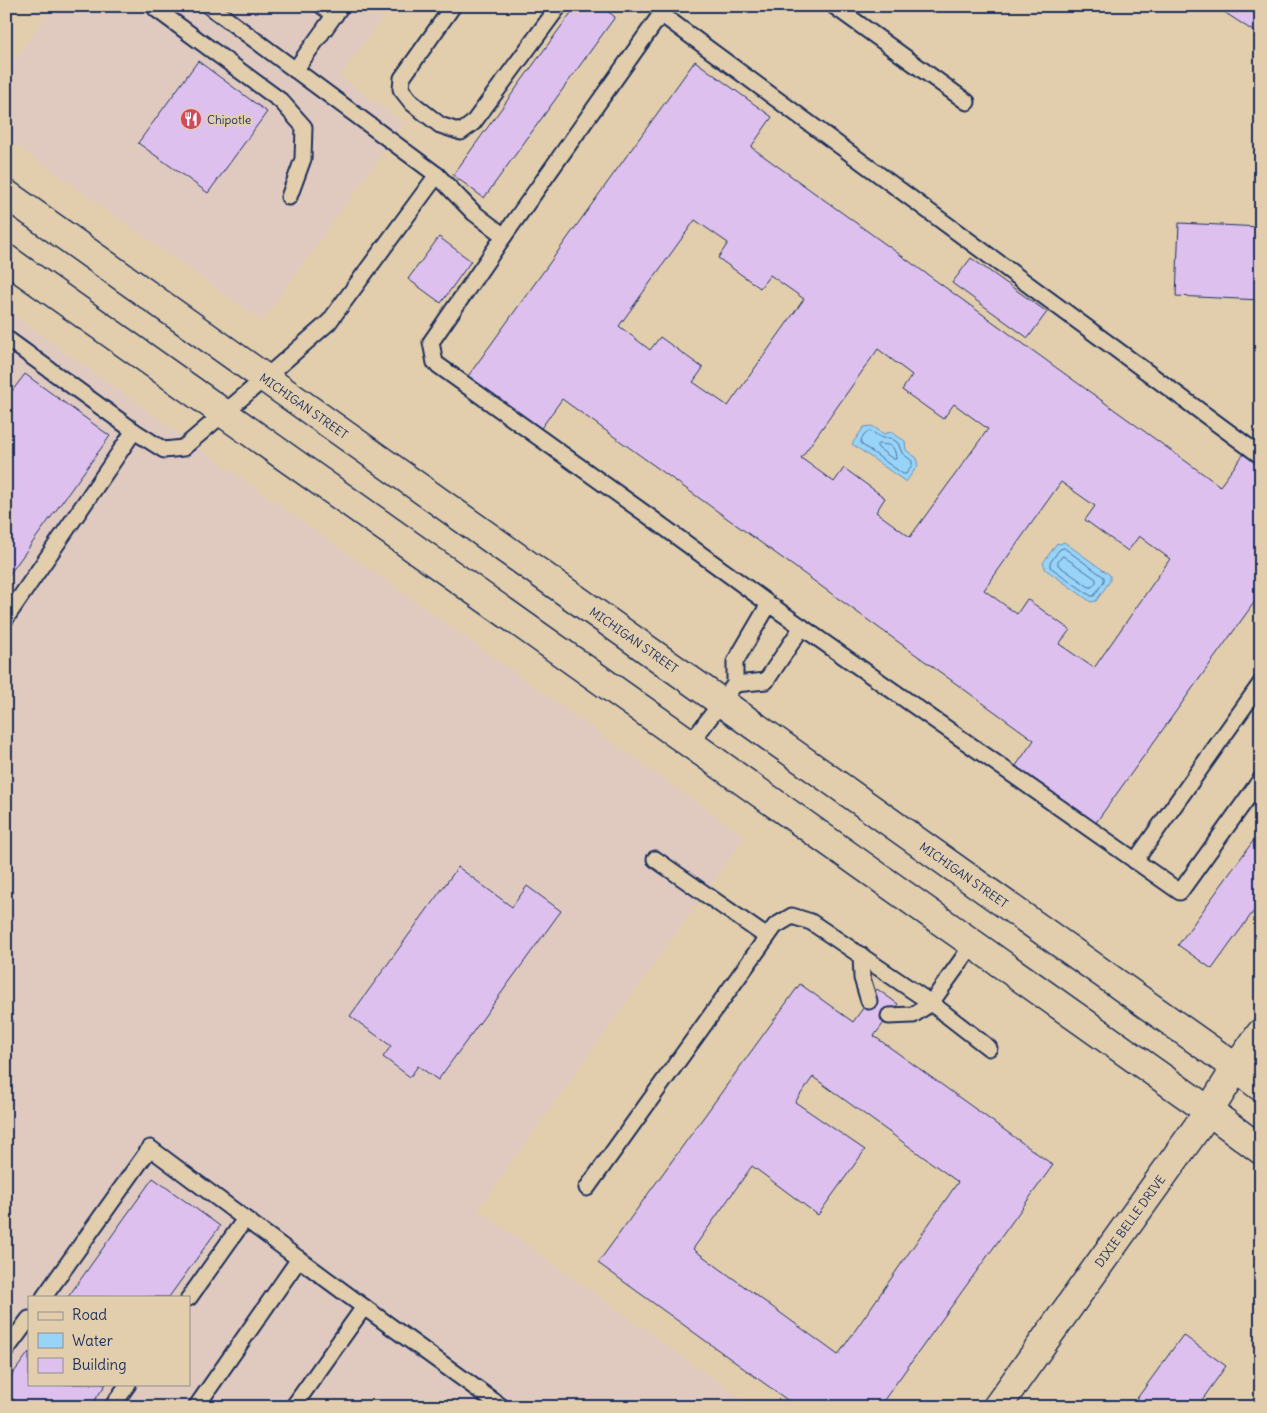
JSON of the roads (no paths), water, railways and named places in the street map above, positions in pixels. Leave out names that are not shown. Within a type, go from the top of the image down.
[{"type":"street","name":"MICHIGAN STREET","points":[[6,194],[265,378],[728,693],[1261,1087]]},
{"type":"street","points":[[6,259],[1209,1110],[1261,1150]]},
{"type":"street","name":"DIXIE BELLE DRIVE","points":[[997,1407],[1261,1034]]},
{"type":"lane","points":[[209,6],[438,175],[474,213],[504,236]]},
{"type":"lane","points":[[295,70],[338,11],[322,6]]},
{"type":"lane","points":[[453,6],[402,78],[401,89],[412,103],[440,125],[460,132],[473,123],[559,6]]},
{"type":"lane","points":[[834,6],[968,102]]},
{"type":"lane","points":[[156,10],[281,101],[304,127],[303,159],[288,196]]},
{"type":"lane","points":[[1261,456],[656,10],[431,342],[435,363],[769,604],[1180,892],[1261,779]]},
{"type":"lane","points":[[6,338],[134,431],[164,450],[183,448],[329,322],[438,175]]},
{"type":"lane","points":[[6,618],[134,431]]},
{"type":"lane","points":[[690,744],[728,693],[734,662],[769,604]]},
{"type":"lane","points":[[728,693],[766,681],[802,627]]},
{"type":"lane","points":[[1135,861],[1261,684]]},
{"type":"lane","points":[[655,859],[767,938]]},
{"type":"lane","points":[[587,1188],[775,926],[792,916],[812,922],[931,1003],[989,1048]]},
{"type":"lane","points":[[889,1016],[913,1016],[931,1003],[973,944]]},
{"type":"lane","points":[[860,956],[862,978],[869,1001]]},
{"type":"lane","points":[[45,1296],[150,1148],[493,1404]]},
{"type":"lane","points":[[190,1297],[245,1219]]},
{"type":"lane","points":[[196,1407],[298,1259]]},
{"type":"lane","points":[[293,1407],[364,1307]]},
{"type":"lane","points":[[6,1350],[28,1320]]},
{"type":"lane","points":[[112,1407],[127,1386]]},
{"type":"water","points":[[872,426],[884,434],[891,432],[905,441],[906,450],[917,458],[918,465],[906,482],[852,444],[864,427]]},
{"type":"water","points":[[1064,542],[1110,575],[1110,581],[1096,601],[1091,602],[1045,569],[1043,563],[1057,543]]},
{"type":"place","name":"Chipotle","points":[[191,119]]}]
